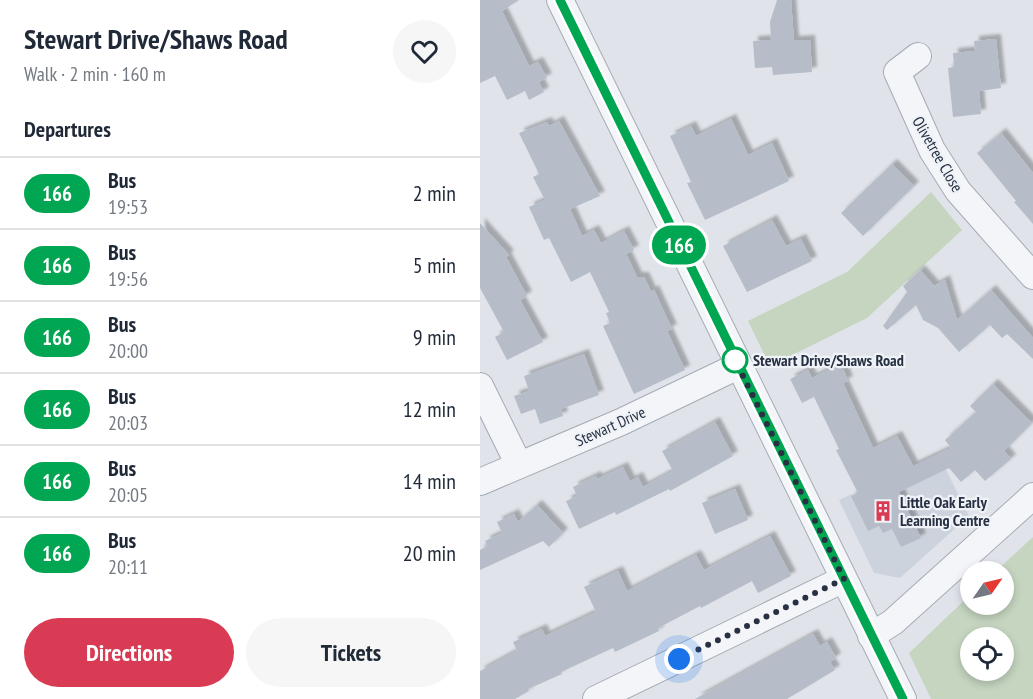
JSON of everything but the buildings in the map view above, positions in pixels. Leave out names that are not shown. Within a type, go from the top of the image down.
[{"type":"street","points":[[560,0],[903,699]]},
{"type":"street","name":"Olivetree Close","points":[[918,56],[897,72],[932,150],[958,191],[1033,276]]},
{"type":"street","name":"Stewart Drive","points":[[480,482],[621,422],[738,366]]},
{"type":"street","points":[[480,386],[519,465]]},
{"type":"street","points":[[872,636],[893,622],[1033,496]]},
{"type":"street","points":[[596,699],[844,579]]},
{"type":"shaded area","points":[[938,454],[969,516],[900,578],[874,573],[839,500]]},
{"type":"green space","points":[[931,192],[962,230],[867,318],[770,366],[748,321],[847,272]]},
{"type":"green space","points":[[1033,537],[1033,699],[931,699],[909,653],[960,605],[960,615],[1014,615],[1014,561],[1007,561]]},
{"type":"bus line","name":"166","points":[[560,0],[903,699]]},
{"type":"place","name":"Stewart Drive/Shaws Road","points":[[735,360]]},
{"type":"place","name":"Little Oak Early Learning Centre","points":[[883,511]]},
{"type":"route","points":[[679,659],[844,579],[735,360]]}]
